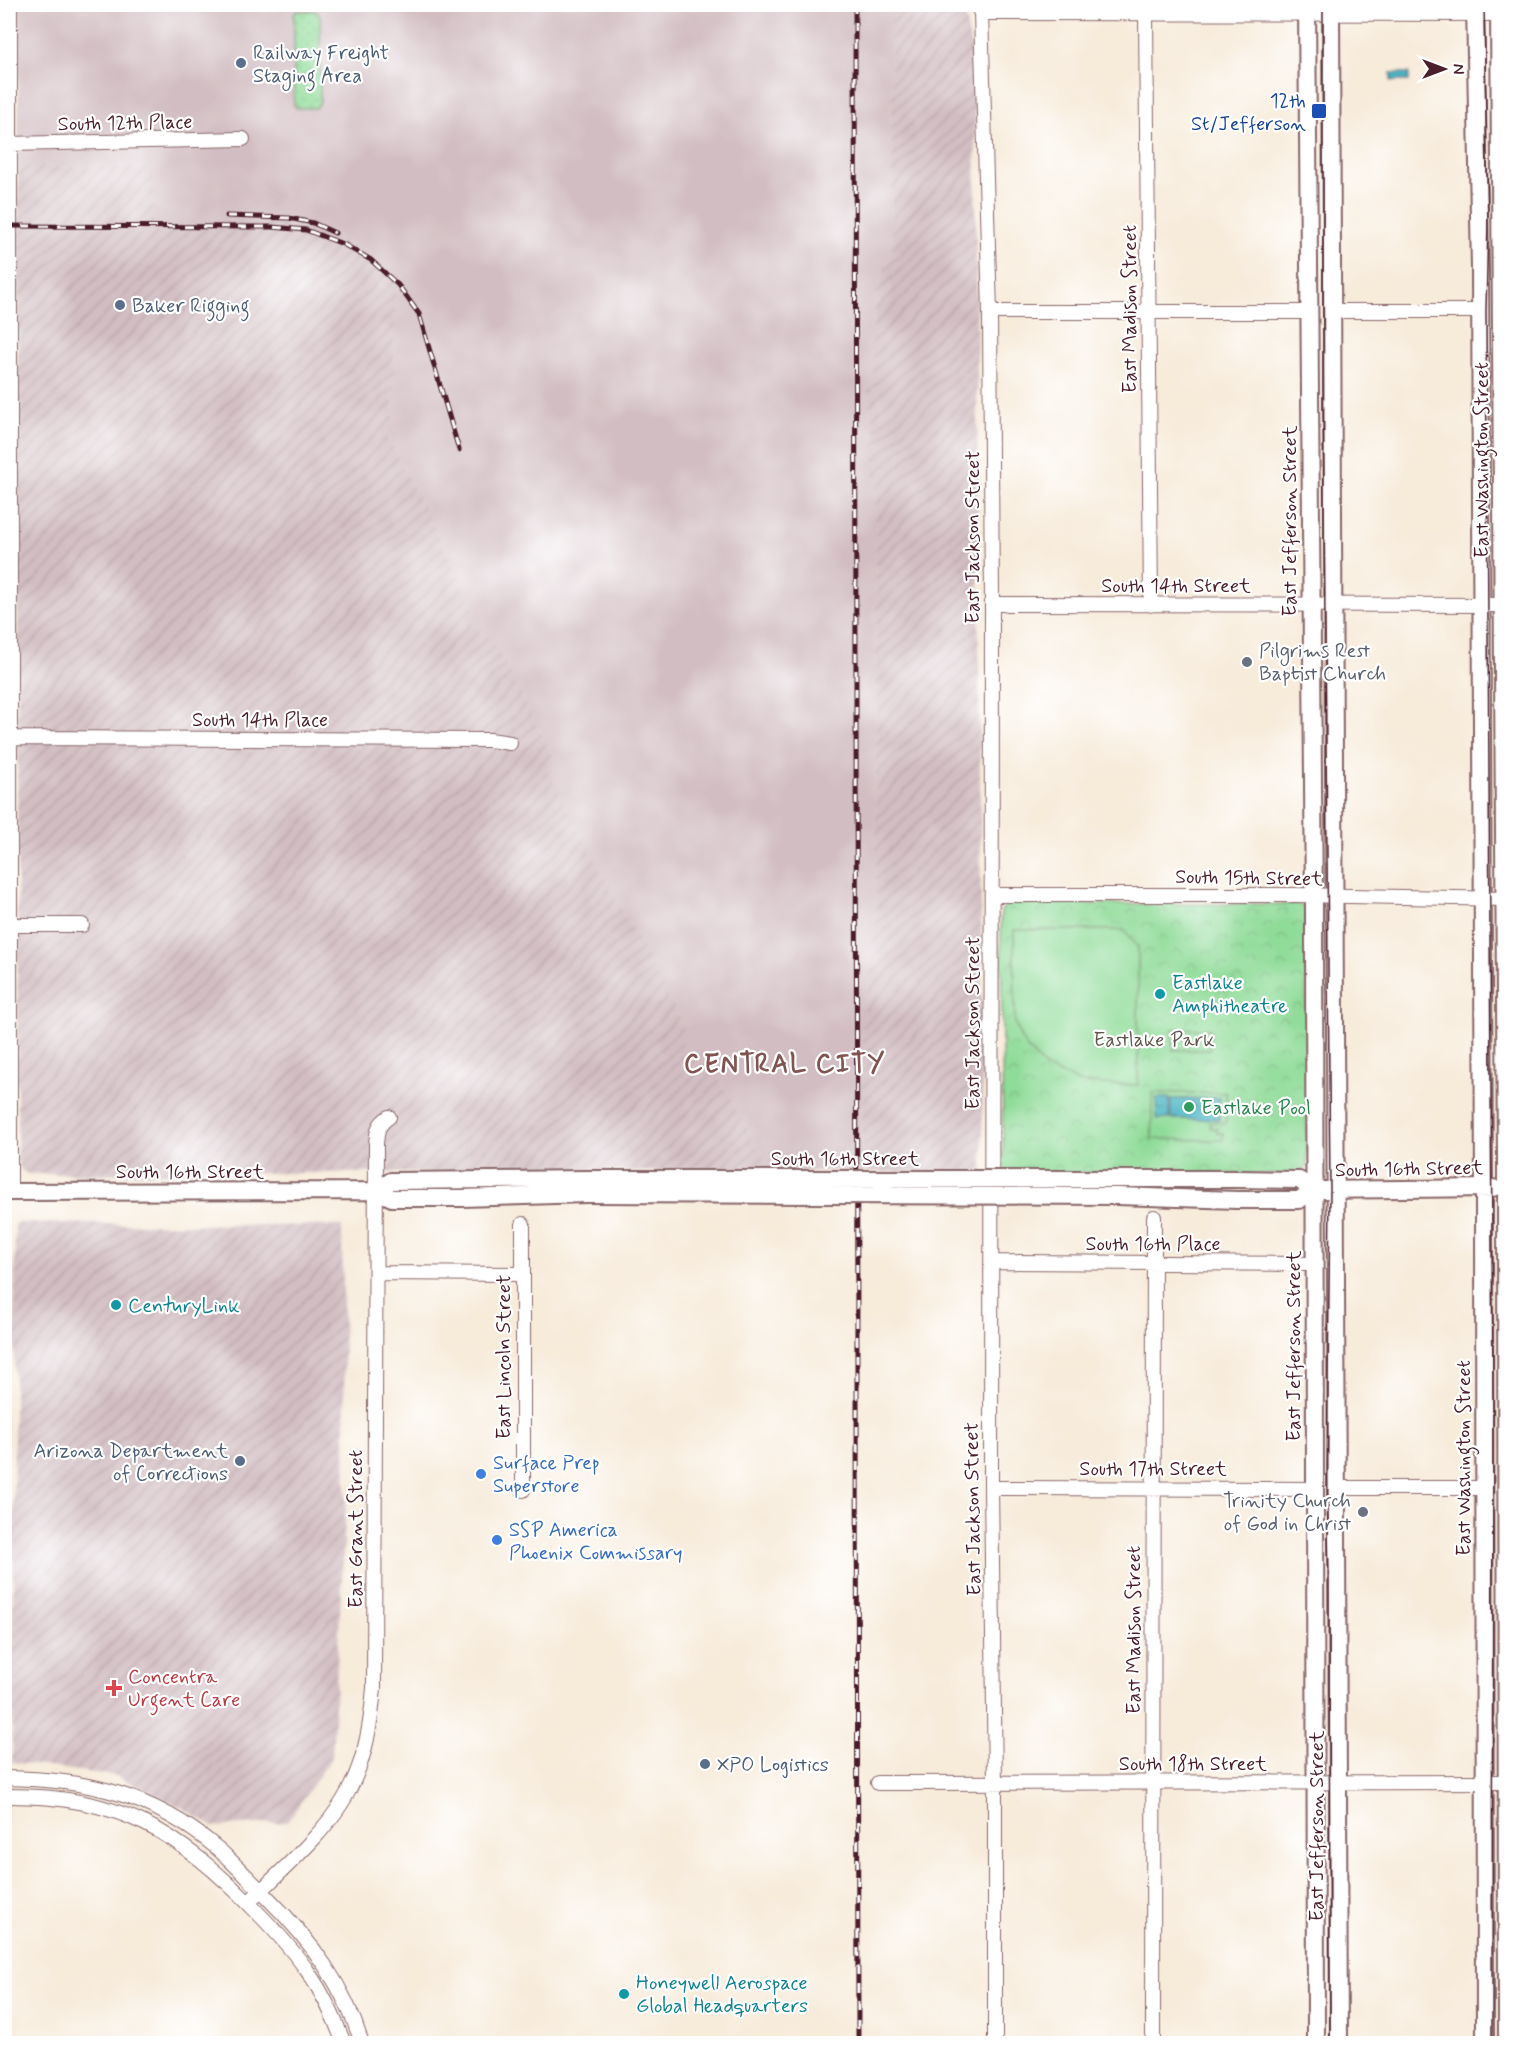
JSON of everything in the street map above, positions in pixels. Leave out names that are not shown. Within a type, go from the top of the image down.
[{"type":"main road","name":"East Jefferson Street","points":[[1307,9],[1314,896],[1316,2041]]},
{"type":"main road","name":"East Jefferson Street","points":[[1331,9],[1338,1488],[1338,2043]]},
{"type":"main road","name":"East Washington Street","points":[[1475,10],[1480,269],[1485,2043]]},
{"type":"main road","name":"East Washington Street","points":[[1502,11],[1501,143],[1505,312],[1503,777],[1507,899],[1508,1188],[1506,1340],[1507,2043]]},
{"type":"main road","name":"East Washington Street","points":[[1480,269],[1501,143]]},
{"type":"main road","points":[[1310,464],[1332,360]]},
{"type":"main road","name":"East Washington Street","points":[[1482,872],[1503,777]]},
{"type":"main road","name":"East Jefferson Street","points":[[1314,1037],[1335,923]]},
{"type":"main road","name":"South 16th Street","points":[[586,1186],[1239,1179],[1299,1180],[1314,1190],[1508,1188]]},
{"type":"main road","name":"South 16th Street","points":[[7,1192],[376,1191],[391,1180],[1237,1200],[1299,1200],[1314,1190]]},
{"type":"main road","points":[[1484,1442],[1506,1340]]},
{"type":"main road","name":"East Jefferson Street","points":[[1315,1654],[1337,1532]]},
{"type":"main road","name":"East Washington Street","points":[[1485,2043],[1507,1931]]},
{"type":"main road","name":"East Jefferson Street","points":[[1316,2041],[1337,1940]]},
{"type":"street","points":[[7,1192],[10,925],[10,4]]},
{"type":"street","points":[[978,9],[1146,14],[1307,9],[1502,11]]},
{"type":"street","name":"East Jackson Street","points":[[978,9],[990,312],[991,1488],[995,1783],[995,2043]]},
{"type":"street","name":"East Madison Street","points":[[1146,14],[1151,604]]},
{"type":"street","name":"South 12th Place","points":[[9,144],[243,139]]},
{"type":"street","points":[[1332,311],[1479,311]]},
{"type":"street","points":[[990,312],[1310,312]]},
{"type":"street","name":"South 14th Street","points":[[992,604],[1505,605]]},
{"type":"street","name":"South 14th Place","points":[[10,738],[478,740],[510,743]]},
{"type":"street","name":"South 15th Street","points":[[992,895],[1507,899]]},
{"type":"street","points":[[10,925],[82,925]]},
{"type":"street","name":"East Grant Street","points":[[248,1903],[327,1824],[342,1803],[358,1770],[369,1733],[374,1688],[376,1134],[381,1122],[389,1116]]},
{"type":"street","name":"East Madison Street","points":[[1153,2043],[1154,1217]]},
{"type":"street","name":"East Lincoln Street","points":[[523,1224],[523,1490]]},
{"type":"street","name":"South 16th Place","points":[[991,1262],[1314,1264]]},
{"type":"street","points":[[376,1273],[523,1274]]},
{"type":"street","name":"South 17th Street","points":[[991,1488],[1314,1489]]},
{"type":"street","points":[[1338,1488],[1484,1488]]},
{"type":"street","points":[[4,1778],[51,1779],[88,1784],[123,1794],[149,1804],[199,1834],[261,1890],[312,1946],[331,1973],[348,2005],[362,2043]]},
{"type":"street","name":"South 18th Street","points":[[878,1783],[1508,1782]]},
{"type":"street","points":[[4,1796],[40,1796],[74,1800],[107,1808],[140,1820],[168,1835],[197,1856],[248,1903],[285,1941],[307,1968],[327,2002],[344,2043]]},
{"type":"street","points":[[307,1968],[319,1975],[338,1998],[348,2005]]},
{"type":"shaded area","points":[[19,5],[891,5],[892,247],[876,295],[873,322],[873,388],[867,389],[875,438],[876,927],[874,928],[863,1020],[863,1172],[771,1171],[706,1055],[683,1055],[683,1024],[546,768],[557,763],[497,647],[472,623],[477,616],[454,565],[385,432],[393,431],[396,278],[368,254],[345,241],[305,227],[281,224],[154,224],[153,167],[18,166]]},
{"type":"shaded area","points":[[891,5],[963,5],[972,51],[975,102],[983,1173],[863,1172],[863,1020],[874,927],[876,927],[875,438],[867,389],[876,295],[892,247]]},
{"type":"shaded area","points":[[18,166],[154,167],[281,224],[305,227],[345,241],[368,254],[396,278],[393,432],[385,432],[454,565],[477,616],[472,623],[497,647],[557,763],[547,768],[683,1024],[683,1055],[706,1055],[771,1171],[28,1174],[22,1171],[17,1160]]},
{"type":"shaded area","points":[[15,1223],[342,1226],[346,1504],[332,1757],[287,1822],[213,1827],[183,1808],[116,1776],[12,1762]]},
{"type":"green space","points":[[297,11],[316,11],[320,16],[320,102],[316,108],[297,108],[294,105],[294,14]]},
{"type":"green space","name":"Eastlake Park","points":[[1007,904],[1301,905],[1306,910],[1307,1166],[1303,1171],[1297,1174],[1003,1172],[1001,911]]},
{"type":"green space","points":[[1014,930],[1124,930],[1138,947],[1138,1085],[1082,1083],[1046,1068],[1027,1048],[1015,1022]]},
{"type":"green space","points":[[1173,1029],[1210,1029],[1210,1050],[1173,1050]]},
{"type":"green space","name":"Eastlake Pool","points":[[1152,1093],[1226,1093],[1226,1123],[1210,1124],[1211,1128],[1217,1128],[1217,1133],[1223,1133],[1223,1140],[1152,1139]]},
{"type":"water","points":[[1391,73],[1409,73],[1409,81],[1391,81]]},
{"type":"water","points":[[1156,1098],[1169,1098],[1169,1119],[1157,1119]]},
{"type":"water","points":[[1219,1098],[1219,1119],[1171,1119],[1171,1099]]},
{"type":"tram line","points":[[1323,4],[1323,402],[1330,1190],[1327,1486],[1330,2044]]},
{"type":"tram line","points":[[1484,4],[1488,221],[1486,311],[1493,1396],[1492,2044]]},
{"type":"railway","points":[[855,4],[858,2044]]},
{"type":"railway","points":[[227,216],[289,218],[313,223],[335,233]]},
{"type":"railway","points":[[4,226],[272,227],[306,230],[343,244],[371,260],[398,285],[419,314],[459,450]]},
{"type":"place","name":"Railway Freight Staging Area","points":[[241,63]]},
{"type":"place","name":"12th St/Jefferson","points":[[1319,111]]},
{"type":"place","name":"Baker Rigging","points":[[120,305]]},
{"type":"place","name":"Pilgrims Rest Baptist Church","points":[[1247,662]]},
{"type":"place","name":"Eastlake Amphitheatre","points":[[1160,994]]},
{"type":"place","name":"Eastlake Pool","points":[[1189,1107]]},
{"type":"place","name":"CenturyLink","points":[[116,1305]]},
{"type":"place","name":"Arizona Department of Corrections","points":[[240,1461]]},
{"type":"place","name":"Surface Prep Superstore","points":[[481,1474]]},
{"type":"place","name":"Trinity Church of God in Christ","points":[[1363,1512]]},
{"type":"place","name":"SSP America Phoenix Commissary","points":[[497,1540]]},
{"type":"place","name":"Concentra Urgent Care","points":[[114,1688]]},
{"type":"place","name":"XPO Logistics","points":[[705,1764]]},
{"type":"place","name":"Honeywell Aerospace Global Headquarters","points":[[624,1994]]},
{"type":"district","name":"CENTRAL CITY","points":[[785,1063]]}]
